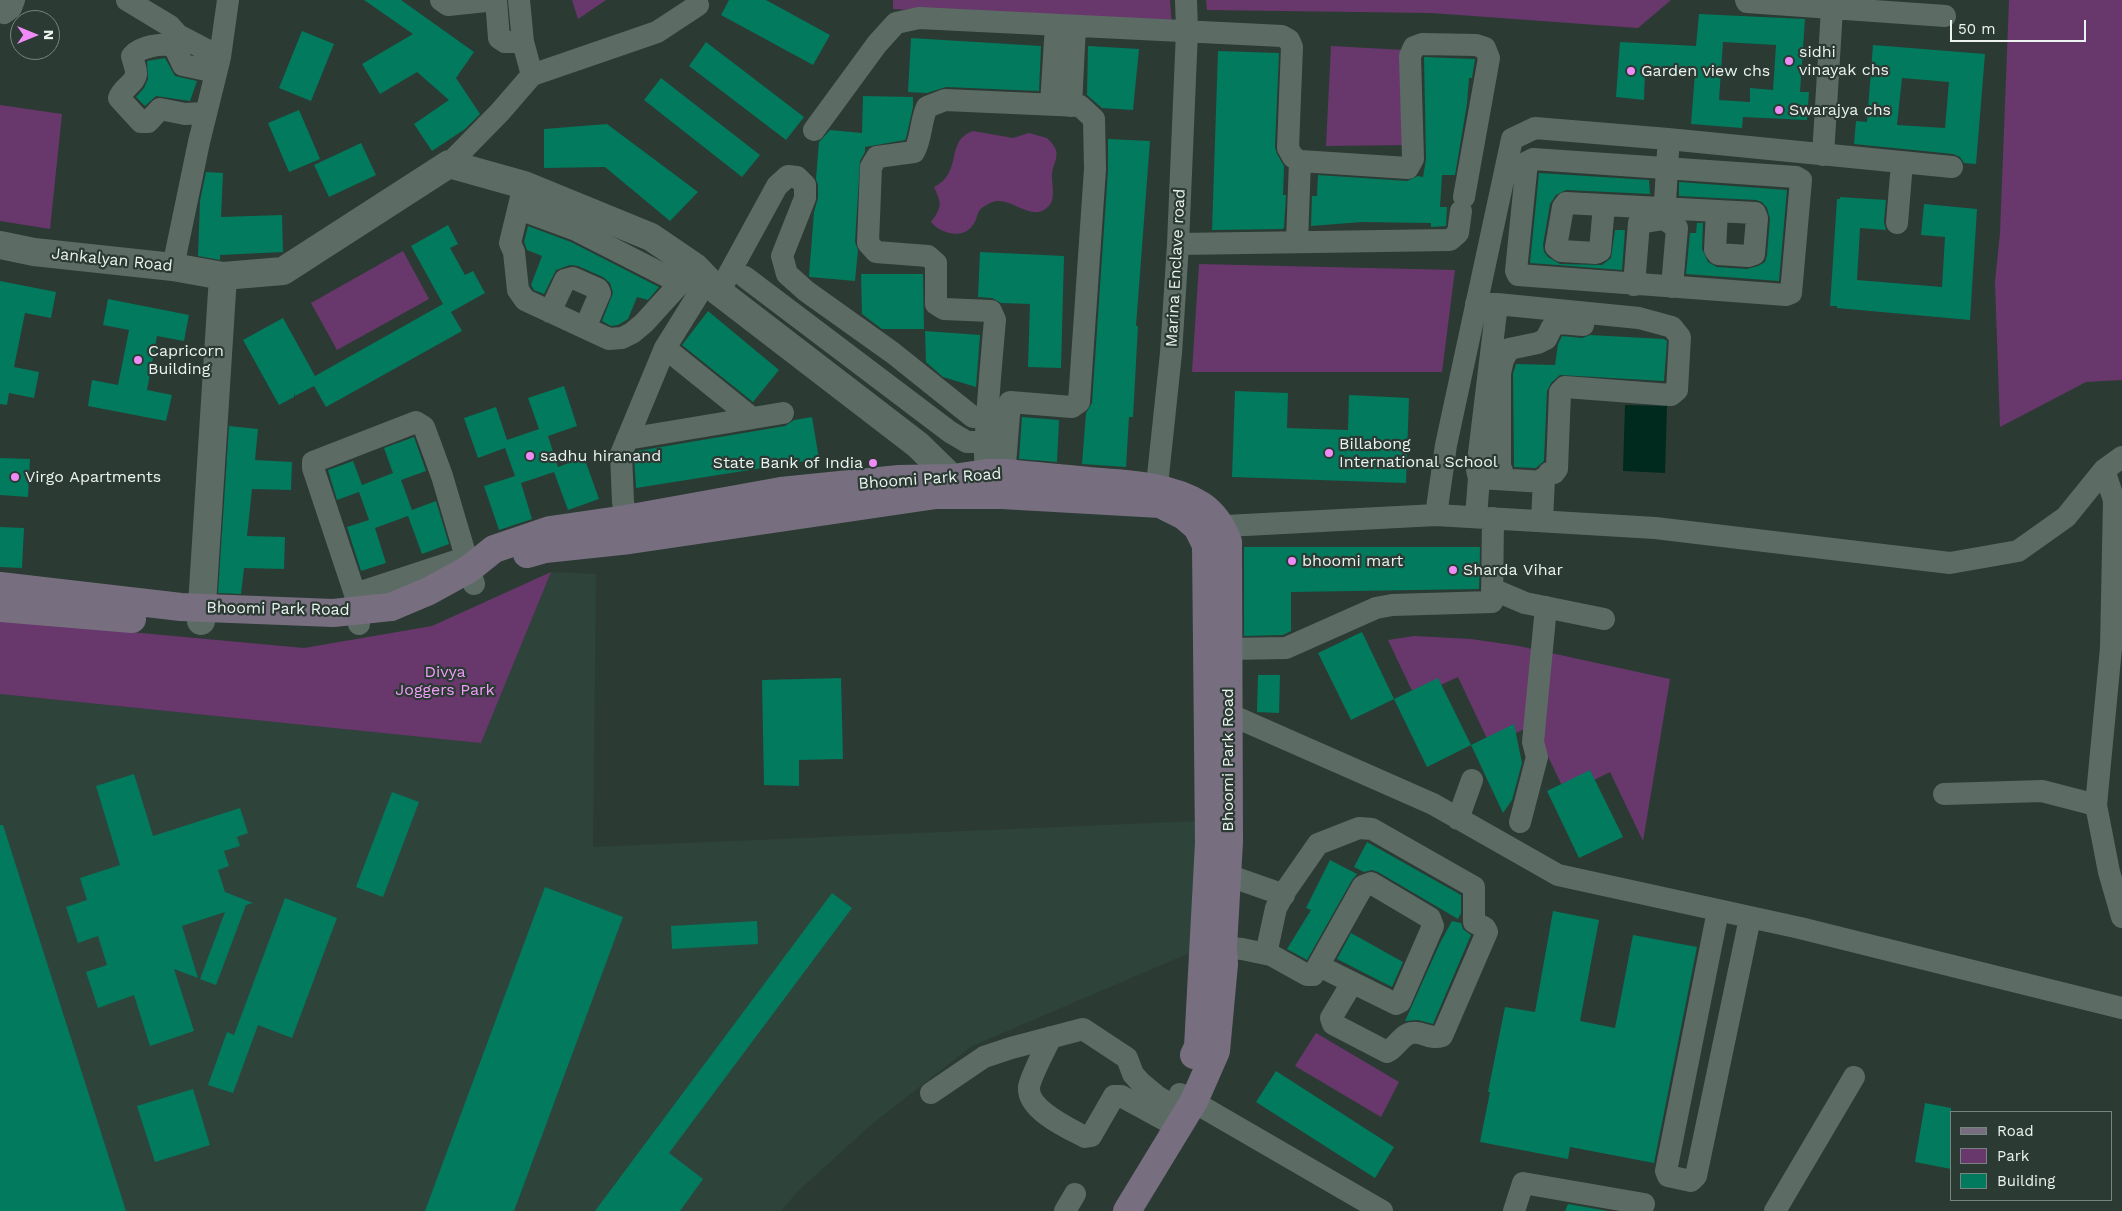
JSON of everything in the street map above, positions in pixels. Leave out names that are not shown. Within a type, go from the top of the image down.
[{"type":"main road","name":"Bhoomi Park Road","points":[[29,600],[146,621],[202,614],[277,617],[357,610],[392,613],[405,619],[469,570],[544,549],[552,539],[936,496],[984,485],[1157,499],[1183,496],[1203,506],[1210,527],[1206,545],[1218,709],[1218,874],[1214,946],[1224,964],[1216,1051],[1142,1172],[1127,1211]]},
{"type":"main road","name":"Bhoomi Park Road","points":[[1210,527],[1228,542],[1228,649],[1218,709]]},
{"type":"main road","points":[[0,586],[29,600]]},
{"type":"main road","points":[[0,608],[29,600]]},
{"type":"main road","name":"Bhoomi Park Road","points":[[1108,1211],[1142,1172]]},
{"type":"street","points":[[0,11],[4,13],[11,8],[14,0]]},
{"type":"street","points":[[127,0],[170,26],[178,35],[218,64]]},
{"type":"street","points":[[173,266],[218,64],[228,0]]},
{"type":"street","points":[[441,0],[448,5],[520,6],[523,42],[532,75]]},
{"type":"street","name":"Marina Enclave road","points":[[1157,499],[1171,354],[1178,244],[1187,31],[1186,0]]},
{"type":"street","points":[[1746,0],[1747,2],[1945,16]]},
{"type":"street","points":[[496,5],[499,38],[505,42],[523,42]]},
{"type":"street","points":[[698,5],[658,32],[532,75],[500,112],[449,164],[522,197],[650,237],[707,284],[918,445],[984,485]]},
{"type":"street","points":[[1823,155],[1824,6]]},
{"type":"street","points":[[814,130],[877,44],[896,23],[919,18],[1282,36],[1289,40],[1292,47],[1288,148],[1293,157],[1300,161],[1408,168],[1414,159],[1410,56],[1414,47],[1422,44],[1476,45],[1485,48],[1489,58],[1458,233],[1450,240],[1178,244]]},
{"type":"street","points":[[1061,105],[1066,26]]},
{"type":"street","points":[[206,113],[185,114],[164,108],[160,109],[148,122],[141,122],[119,98],[120,92],[134,80],[136,74],[132,56],[137,50],[165,44],[174,46],[183,64],[218,64]]},
{"type":"street","points":[[984,485],[988,400],[994,320],[991,311],[944,309],[936,304],[936,263],[928,256],[876,252],[868,243],[871,167],[877,157],[914,152],[920,143],[922,120],[927,107],[945,100],[1080,106],[1094,119],[1095,169],[1079,402],[1072,406],[988,400]]},
{"type":"street","points":[[1492,602],[1484,518],[1477,470],[1487,304],[1512,139],[1536,128],[1952,167]]},
{"type":"street","points":[[1668,139],[1663,214],[1677,228],[1672,287]]},
{"type":"street","points":[[1533,159],[1667,166],[1796,177],[1801,180],[1791,293],[1786,296],[1518,275],[1516,271],[1527,162],[1533,159]]},
{"type":"street","points":[[1297,242],[1300,161]]},
{"type":"street","points":[[1897,223],[1902,163]]},
{"type":"street","name":"Jankalyan Road","points":[[0,245],[34,252],[173,266],[224,276],[283,270],[449,164]]},
{"type":"street","points":[[628,530],[623,502],[621,454],[665,348],[707,284],[777,186],[788,176],[797,177],[805,185],[805,198],[782,256],[787,274],[806,292],[893,353],[973,417]]},
{"type":"street","points":[[522,197],[510,243],[514,252],[518,290],[525,300],[609,338],[622,338],[707,284],[747,274],[950,432],[967,442],[986,442]]},
{"type":"street","points":[[1604,205],[1663,214],[1717,211]]},
{"type":"street","points":[[1634,285],[1639,223],[1663,214]]},
{"type":"street","points":[[202,614],[224,276]]},
{"type":"street","points":[[550,312],[565,280],[573,278],[598,289],[600,294],[585,328]]},
{"type":"street","points":[[1479,478],[1546,478],[1554,473],[1557,469],[1560,392],[1565,387],[1671,395],[1677,390],[1680,336],[1672,327],[1639,318],[1487,304]]},
{"type":"street","points":[[1436,515],[1446,445],[1487,304]]},
{"type":"street","points":[[1502,471],[1500,467],[1500,373],[1503,360],[1509,349],[1538,343],[1546,339],[1552,327],[1559,323],[1641,329]]},
{"type":"street","points":[[665,348],[752,418]]},
{"type":"street","points":[[984,485],[1010,402]]},
{"type":"street","points":[[627,439],[783,413]]},
{"type":"street","points":[[416,422],[424,427],[442,476],[469,570],[357,610],[313,468],[314,462],[416,422]]},
{"type":"street","points":[[1210,527],[1436,515],[1655,528],[1950,563],[2018,551],[2066,517],[2113,464]]},
{"type":"street","points":[[2113,464],[2111,648],[2096,805],[2109,872],[2122,917]]},
{"type":"street","points":[[1542,521],[1546,478]]},
{"type":"street","points":[[1228,649],[1286,648],[1376,608],[1392,605],[1525,602],[1604,619]]},
{"type":"street","points":[[1520,822],[1537,757],[1533,742],[1546,606]]},
{"type":"street","points":[[1218,709],[1433,804],[1558,875],[1717,917],[1749,924],[1800,928],[2122,1008]]},
{"type":"street","points":[[1458,819],[1472,780]]},
{"type":"street","points":[[1944,794],[2042,791],[2096,805]]},
{"type":"street","points":[[1266,954],[1276,908],[1318,844],[1359,828],[1372,829],[1474,887],[1474,922],[1485,928],[1488,932],[1442,1036],[1434,1039],[1414,1032],[1407,1034],[1394,1049],[1388,1052],[1333,1024],[1331,1018],[1352,983]]},
{"type":"street","points":[[1218,874],[1284,895]]},
{"type":"street","points":[[1214,946],[1242,948],[1266,954],[1308,975],[1313,975],[1363,886],[1371,883],[1430,918],[1433,926],[1400,1002],[1396,1004],[1319,966]]},
{"type":"street","points":[[1717,917],[1666,1171],[1668,1176],[1691,1181],[1696,1176],[1749,924]]},
{"type":"street","points":[[931,1093],[984,1057],[1051,1037],[1083,1030],[1127,1058],[1134,1074],[1141,1083],[1158,1097],[1179,1110],[1382,1211]]},
{"type":"street","points":[[1051,1037],[1029,1087],[1031,1100],[1045,1114],[1084,1137],[1092,1136],[1114,1096],[1119,1071],[1127,1058]]},
{"type":"street","points":[[1775,1211],[1854,1076]]},
{"type":"street","points":[[1114,1096],[1179,1110]]},
{"type":"street","points":[[1514,1211],[1523,1183],[1644,1204],[1641,1211]]},
{"type":"shaded area","points":[[1625,405],[1667,406],[1665,473],[1623,471]]},
{"type":"shaded area","points":[[551,572],[596,574],[593,847],[1199,821],[1194,951],[972,1046],[872,1124],[799,1190],[781,1211],[0,1211],[0,694],[481,743]]},
{"type":"green space","points":[[572,0],[606,0],[578,19]]},
{"type":"green space","points":[[893,0],[1170,0],[1172,25],[893,9]]},
{"type":"green space","points":[[1206,0],[1671,0],[1638,28],[1432,13],[1207,10]]},
{"type":"green space","points":[[2009,0],[2122,0],[2122,380],[2086,382],[2000,427],[1995,282],[2000,233]]},
{"type":"green space","points":[[1331,46],[1404,50],[1407,145],[1326,146]]},
{"type":"green space","points":[[0,105],[62,114],[50,229],[0,221]]},
{"type":"green space","points":[[973,131],[1013,138],[1029,133],[1047,138],[1056,150],[1056,159],[1052,173],[1053,194],[1051,204],[1042,211],[1036,212],[1003,201],[997,201],[984,206],[979,212],[975,223],[963,233],[945,232],[935,226],[931,222],[940,205],[934,187],[943,181],[949,173],[959,142],[964,136]]},
{"type":"green space","points":[[403,251],[429,299],[337,350],[311,303]]},
{"type":"green space","points":[[1199,264],[1455,270],[1442,372],[1192,372]]},
{"type":"green space","name":"Divya Joggers Park","points":[[551,572],[481,743],[0,694],[0,620],[304,648],[432,626]]},
{"type":"green space","points":[[1414,636],[1471,639],[1519,646],[1670,679],[1643,841],[1610,772],[1566,794],[1533,725],[1490,745],[1458,677],[1415,697],[1388,640]]},
{"type":"green space","points":[[1316,1033],[1399,1082],[1381,1117],[1295,1066]]},
{"type":"building","points":[[364,0],[401,0],[474,52],[456,78],[480,114],[465,129],[432,151],[414,124],[449,100],[417,72],[380,94],[362,64],[413,34]]},
{"type":"building","points":[[729,0],[766,0],[830,35],[813,65],[721,15]]},
{"type":"building","points":[[1699,14],[1805,19],[1800,92],[1809,92],[1807,120],[1743,117],[1742,128],[1691,124],[1695,73],[1645,70],[1644,100],[1616,97],[1620,42],[1696,46]],"holes":[[[1723,42],[1776,45],[1773,90],[1750,88],[1750,102],[1719,100]]]},
{"type":"building","points":[[302,31],[334,44],[311,101],[279,88]]},
{"type":"building","points":[[911,38],[1041,46],[1039,91],[946,87],[927,93],[908,92]]},
{"type":"building","points":[[706,42],[804,117],[786,140],[689,66]]},
{"type":"building","points":[[1873,45],[1985,54],[1976,164],[1964,163],[1960,157],[1953,154],[1854,144],[1856,121],[1867,122]],"holes":[[[1902,78],[1949,82],[1945,128],[1897,125]]]},
{"type":"building","points":[[1088,46],[1139,49],[1133,110],[1102,108],[1087,95]]},
{"type":"building","points":[[1218,51],[1279,53],[1275,147],[1284,166],[1283,195],[1286,195],[1284,228],[1282,229],[1212,230]]},
{"type":"building","points":[[1424,57],[1475,59],[1472,78],[1469,78],[1467,104],[1455,175],[1442,175],[1440,207],[1447,207],[1446,226],[1431,227],[1431,223],[1362,222],[1311,226],[1312,196],[1317,196],[1318,175],[1407,181],[1418,176],[1423,177],[1426,159]]},
{"type":"building","points":[[165,58],[175,76],[197,81],[190,101],[156,96],[145,106],[136,97],[144,88],[148,79],[147,61]]},
{"type":"building","points":[[661,78],[760,155],[742,177],[644,100]]},
{"type":"building","points":[[863,96],[913,97],[913,107],[906,138],[905,140],[865,147],[865,152],[860,161],[855,242],[858,250],[855,281],[810,277],[814,212],[818,198],[816,179],[819,142],[830,130],[862,133]]},
{"type":"building","points":[[299,110],[320,159],[289,172],[268,123]]},
{"type":"building","points":[[607,124],[698,192],[670,221],[605,167],[544,168],[544,129]]},
{"type":"building","points":[[1108,139],[1150,141],[1136,326],[1138,326],[1133,417],[1129,417],[1126,467],[1082,464],[1086,413],[1092,403],[1108,170]]},
{"type":"building","points":[[361,143],[376,175],[329,197],[314,165]]},
{"type":"building","points":[[206,172],[223,173],[221,217],[282,215],[283,252],[220,255],[220,260],[198,256],[200,201]]},
{"type":"building","points":[[1539,173],[1649,180],[1650,194],[1566,190],[1556,195],[1550,204],[1543,245],[1544,252],[1548,257],[1560,264],[1602,265],[1611,258],[1615,230],[1625,230],[1622,270],[1530,263]]},
{"type":"building","points":[[1679,182],[1787,190],[1779,281],[1686,274],[1690,233],[1696,233],[1697,223],[1703,223],[1702,249],[1708,262],[1717,267],[1747,269],[1765,262],[1770,219],[1767,208],[1762,202],[1756,200],[1679,196]]},
{"type":"building","points":[[1840,197],[1886,200],[1884,222],[1886,230],[1860,228],[1857,280],[1942,287],[1945,237],[1921,235],[1924,204],[1977,209],[1970,320],[1830,306],[1837,199],[1840,199]]},
{"type":"building","points":[[448,225],[458,244],[450,248],[465,275],[473,271],[485,293],[451,312],[462,331],[326,407],[314,386],[295,396],[294,393],[294,397],[279,405],[243,340],[283,318],[315,376],[443,304],[411,246]]},
{"type":"building","points":[[528,226],[571,242],[659,287],[648,300],[637,297],[628,319],[618,325],[611,326],[602,321],[613,293],[610,283],[603,277],[578,266],[570,265],[556,270],[544,294],[534,290],[531,285],[542,256],[527,250],[524,242]]},
{"type":"building","points":[[980,252],[1064,256],[1061,368],[1028,367],[1030,304],[1001,303],[992,298],[978,297]]},
{"type":"building","points":[[861,274],[923,274],[924,329],[882,329],[862,314]]},
{"type":"building","points":[[0,281],[56,292],[51,318],[25,313],[14,367],[39,372],[34,398],[9,393],[7,405],[0,404]]},
{"type":"building","name":"Capricorn Building","points":[[108,299],[189,315],[184,341],[157,336],[147,390],[172,395],[166,421],[88,406],[92,380],[118,385],[129,330],[103,325]]},
{"type":"building","points":[[708,311],[779,370],[753,402],[682,345]]},
{"type":"building","points":[[925,331],[980,335],[976,387],[943,377],[926,362]]},
{"type":"building","points":[[1590,335],[1664,339],[1667,341],[1664,381],[1560,375],[1551,383],[1547,391],[1544,461],[1536,468],[1514,467],[1513,374],[1516,364],[1555,365],[1558,344],[1562,336],[1582,338]]},
{"type":"building","points":[[564,386],[577,426],[548,436],[558,467],[584,457],[599,499],[568,510],[554,472],[521,483],[532,519],[499,530],[484,486],[515,476],[505,448],[478,458],[464,418],[496,407],[507,440],[539,429],[528,398]]},
{"type":"building","name":"Billabong International School","points":[[1235,391],[1288,393],[1287,428],[1348,430],[1349,395],[1409,398],[1406,483],[1232,477]]},
{"type":"building","points":[[812,417],[819,459],[636,488],[634,456],[637,451],[785,426],[794,420]]},
{"type":"building","points":[[1022,417],[1059,420],[1057,462],[1019,459]]},
{"type":"building","points":[[229,426],[258,429],[255,460],[292,462],[291,490],[252,489],[247,536],[285,537],[284,569],[244,568],[241,594],[218,593]]},
{"type":"building","points":[[414,437],[426,471],[401,480],[412,510],[436,501],[449,544],[422,554],[408,516],[375,528],[386,563],[361,571],[347,527],[369,520],[359,492],[337,500],[328,470],[353,461],[362,485],[393,473],[384,448]]},
{"type":"building","name":"Virgo Apartments","points":[[0,458],[30,459],[28,497],[0,495]]},
{"type":"building","name":"Virgo Apartments","points":[[0,527],[24,528],[22,568],[0,567]]},
{"type":"building","points":[[1244,547],[1480,547],[1479,589],[1291,592],[1291,631],[1283,635],[1244,636]]},
{"type":"building","points":[[1362,632],[1394,699],[1351,720],[1318,653]]},
{"type":"building","points":[[1258,675],[1280,675],[1279,713],[1257,712]]},
{"type":"building","points":[[841,678],[843,759],[799,760],[799,786],[764,785],[762,680]]},
{"type":"building","points":[[1438,678],[1471,745],[1427,767],[1394,699]]},
{"type":"building","points":[[1514,724],[1522,763],[1512,800],[1503,813],[1471,745]]},
{"type":"building","points":[[1590,770],[1623,837],[1579,858],[1547,791]]},
{"type":"building","points":[[134,774],[153,836],[240,808],[248,833],[237,837],[240,846],[224,851],[229,866],[218,870],[225,892],[253,903],[246,905],[216,985],[200,979],[225,912],[182,926],[198,978],[174,969],[194,1031],[150,1046],[134,995],[98,1008],[86,972],[107,965],[98,936],[78,943],[66,907],[87,900],[80,878],[120,865],[96,786]]},
{"type":"building","points":[[392,792],[419,802],[383,897],[356,887]]},
{"type":"building","points":[[0,825],[3,825],[126,1211],[0,1211]]},
{"type":"building","points":[[1367,842],[1461,895],[1461,913],[1458,919],[1378,872],[1372,870],[1364,872],[1354,867]]},
{"type":"building","points":[[1330,860],[1357,874],[1307,960],[1287,949],[1311,910],[1306,908]]},
{"type":"building","points":[[545,887],[623,917],[514,1211],[425,1211]]},
{"type":"building","points":[[832,893],[852,908],[669,1153],[703,1179],[680,1211],[595,1211]]},
{"type":"building","points":[[285,898],[337,918],[292,1038],[258,1025],[233,1093],[208,1085],[227,1032],[234,1035]]},
{"type":"building","points":[[1553,911],[1599,920],[1580,1021],[1615,1028],[1633,935],[1697,947],[1654,1163],[1570,1147],[1568,1159],[1480,1142],[1505,1007],[1535,1012]]},
{"type":"building","points":[[757,921],[758,944],[672,949],[671,926]]},
{"type":"building","points":[[1452,921],[1461,923],[1463,929],[1471,935],[1433,1024],[1418,1020],[1405,1021],[1440,943]]},
{"type":"building","points":[[1351,933],[1403,962],[1392,987],[1337,959]]},
{"type":"building","points":[[1276,1071],[1394,1147],[1375,1178],[1256,1102]]},
{"type":"building","points":[[193,1089],[210,1145],[155,1162],[137,1106]]},
{"type":"building","points":[[1925,1103],[1951,1108],[1950,1169],[1915,1162]]},
{"type":"building","points":[[1568,1204],[1608,1211],[1565,1211]]},
{"type":"place","name":"sidhi vinayak chs","points":[[1789,61]]},
{"type":"place","name":"Garden view chs","points":[[1631,71]]},
{"type":"place","name":"Swarajya chs","points":[[1779,110]]},
{"type":"place","name":"Capricorn Building","points":[[138,360]]},
{"type":"place","name":"Billabong International School","points":[[1329,453]]},
{"type":"place","name":"sadhu hiranand","points":[[530,456]]},
{"type":"place","name":"State Bank of India","points":[[873,463]]},
{"type":"place","name":"Virgo Apartments","points":[[15,477]]},
{"type":"place","name":"bhoomi mart","points":[[1292,561]]},
{"type":"place","name":"Sharda Vihar","points":[[1453,570]]}]
